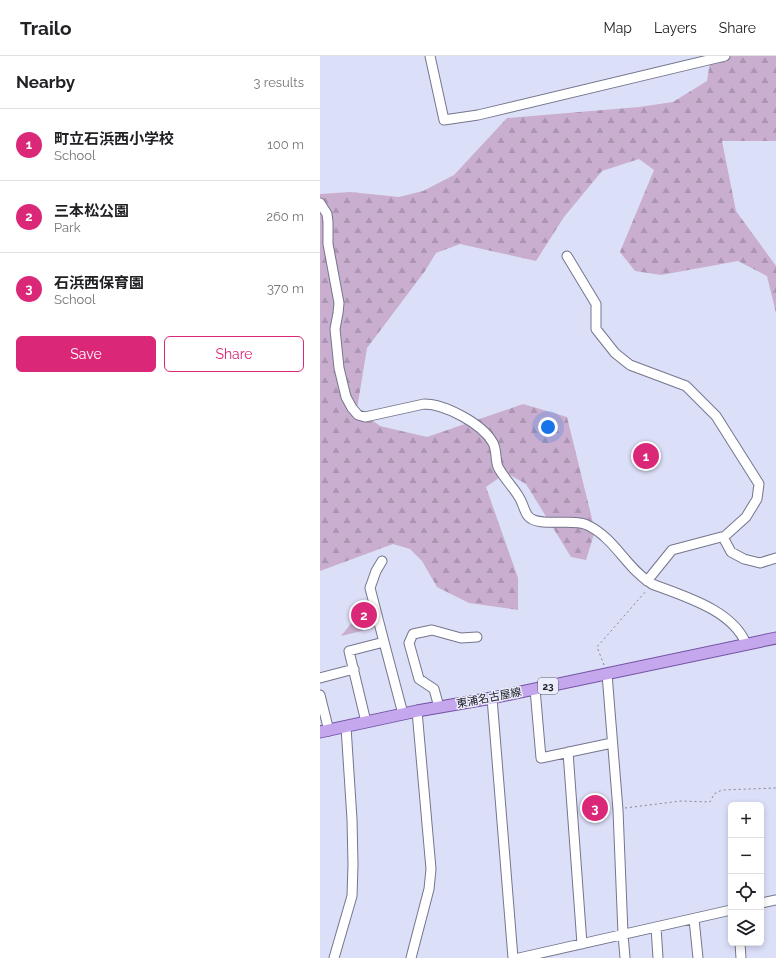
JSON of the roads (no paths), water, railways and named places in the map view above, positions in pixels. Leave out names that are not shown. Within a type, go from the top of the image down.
[{"type":"main road","name":"東浦名古屋線","points":[[324,731],[417,711],[492,698],[776,638]]},
{"type":"street","points":[[430,56],[444,120],[478,115],[725,56]]},
{"type":"street","points":[[320,204],[327,214],[328,244],[339,303],[335,329],[339,368],[346,398],[358,416],[365,417],[424,404],[430,404],[461,416],[481,428],[488,435],[494,445],[499,468],[520,498],[529,517],[533,520],[542,522],[583,523],[589,526],[608,540],[628,563],[649,583],[700,603],[728,619],[743,636],[746,644]]},
{"type":"street","points":[[567,256],[596,304],[596,329],[615,353],[630,365],[686,386],[716,416],[759,484],[757,498],[746,517],[725,536],[672,550],[649,583]]},
{"type":"street","points":[[723,537],[730,552],[744,559],[760,563],[776,558]]},
{"type":"street","points":[[382,561],[376,571],[370,588],[403,714]]},
{"type":"street","points":[[438,707],[434,689],[419,679],[409,643],[410,638],[413,634],[432,630],[461,638],[477,637]]},
{"type":"street","points":[[366,722],[349,652],[384,642]]},
{"type":"street","points":[[320,678],[354,669]]},
{"type":"street","points":[[607,674],[618,810],[625,958]]},
{"type":"street","points":[[535,689],[541,758],[612,743]]},
{"type":"street","points":[[320,696],[324,731]]},
{"type":"street","points":[[492,698],[513,958]]},
{"type":"street","points":[[411,958],[430,889],[431,869],[417,711]]},
{"type":"street","points":[[334,958],[352,896],[352,819],[346,727]]},
{"type":"street","points":[[568,752],[582,944]]},
{"type":"street","points":[[764,902],[776,900]]},
{"type":"street","points":[[519,958],[540,956],[623,934],[728,911]]},
{"type":"street","points":[[694,919],[698,958]]},
{"type":"street","points":[[656,927],[658,958]]},
{"type":"street","points":[[740,946],[741,958]]},
{"type":"place","name":"町立石浜西小学校","points":[[646,456]]},
{"type":"place","name":"三本松公園","points":[[364,615]]},
{"type":"place","name":"石浜西保育園","points":[[595,808]]}]
